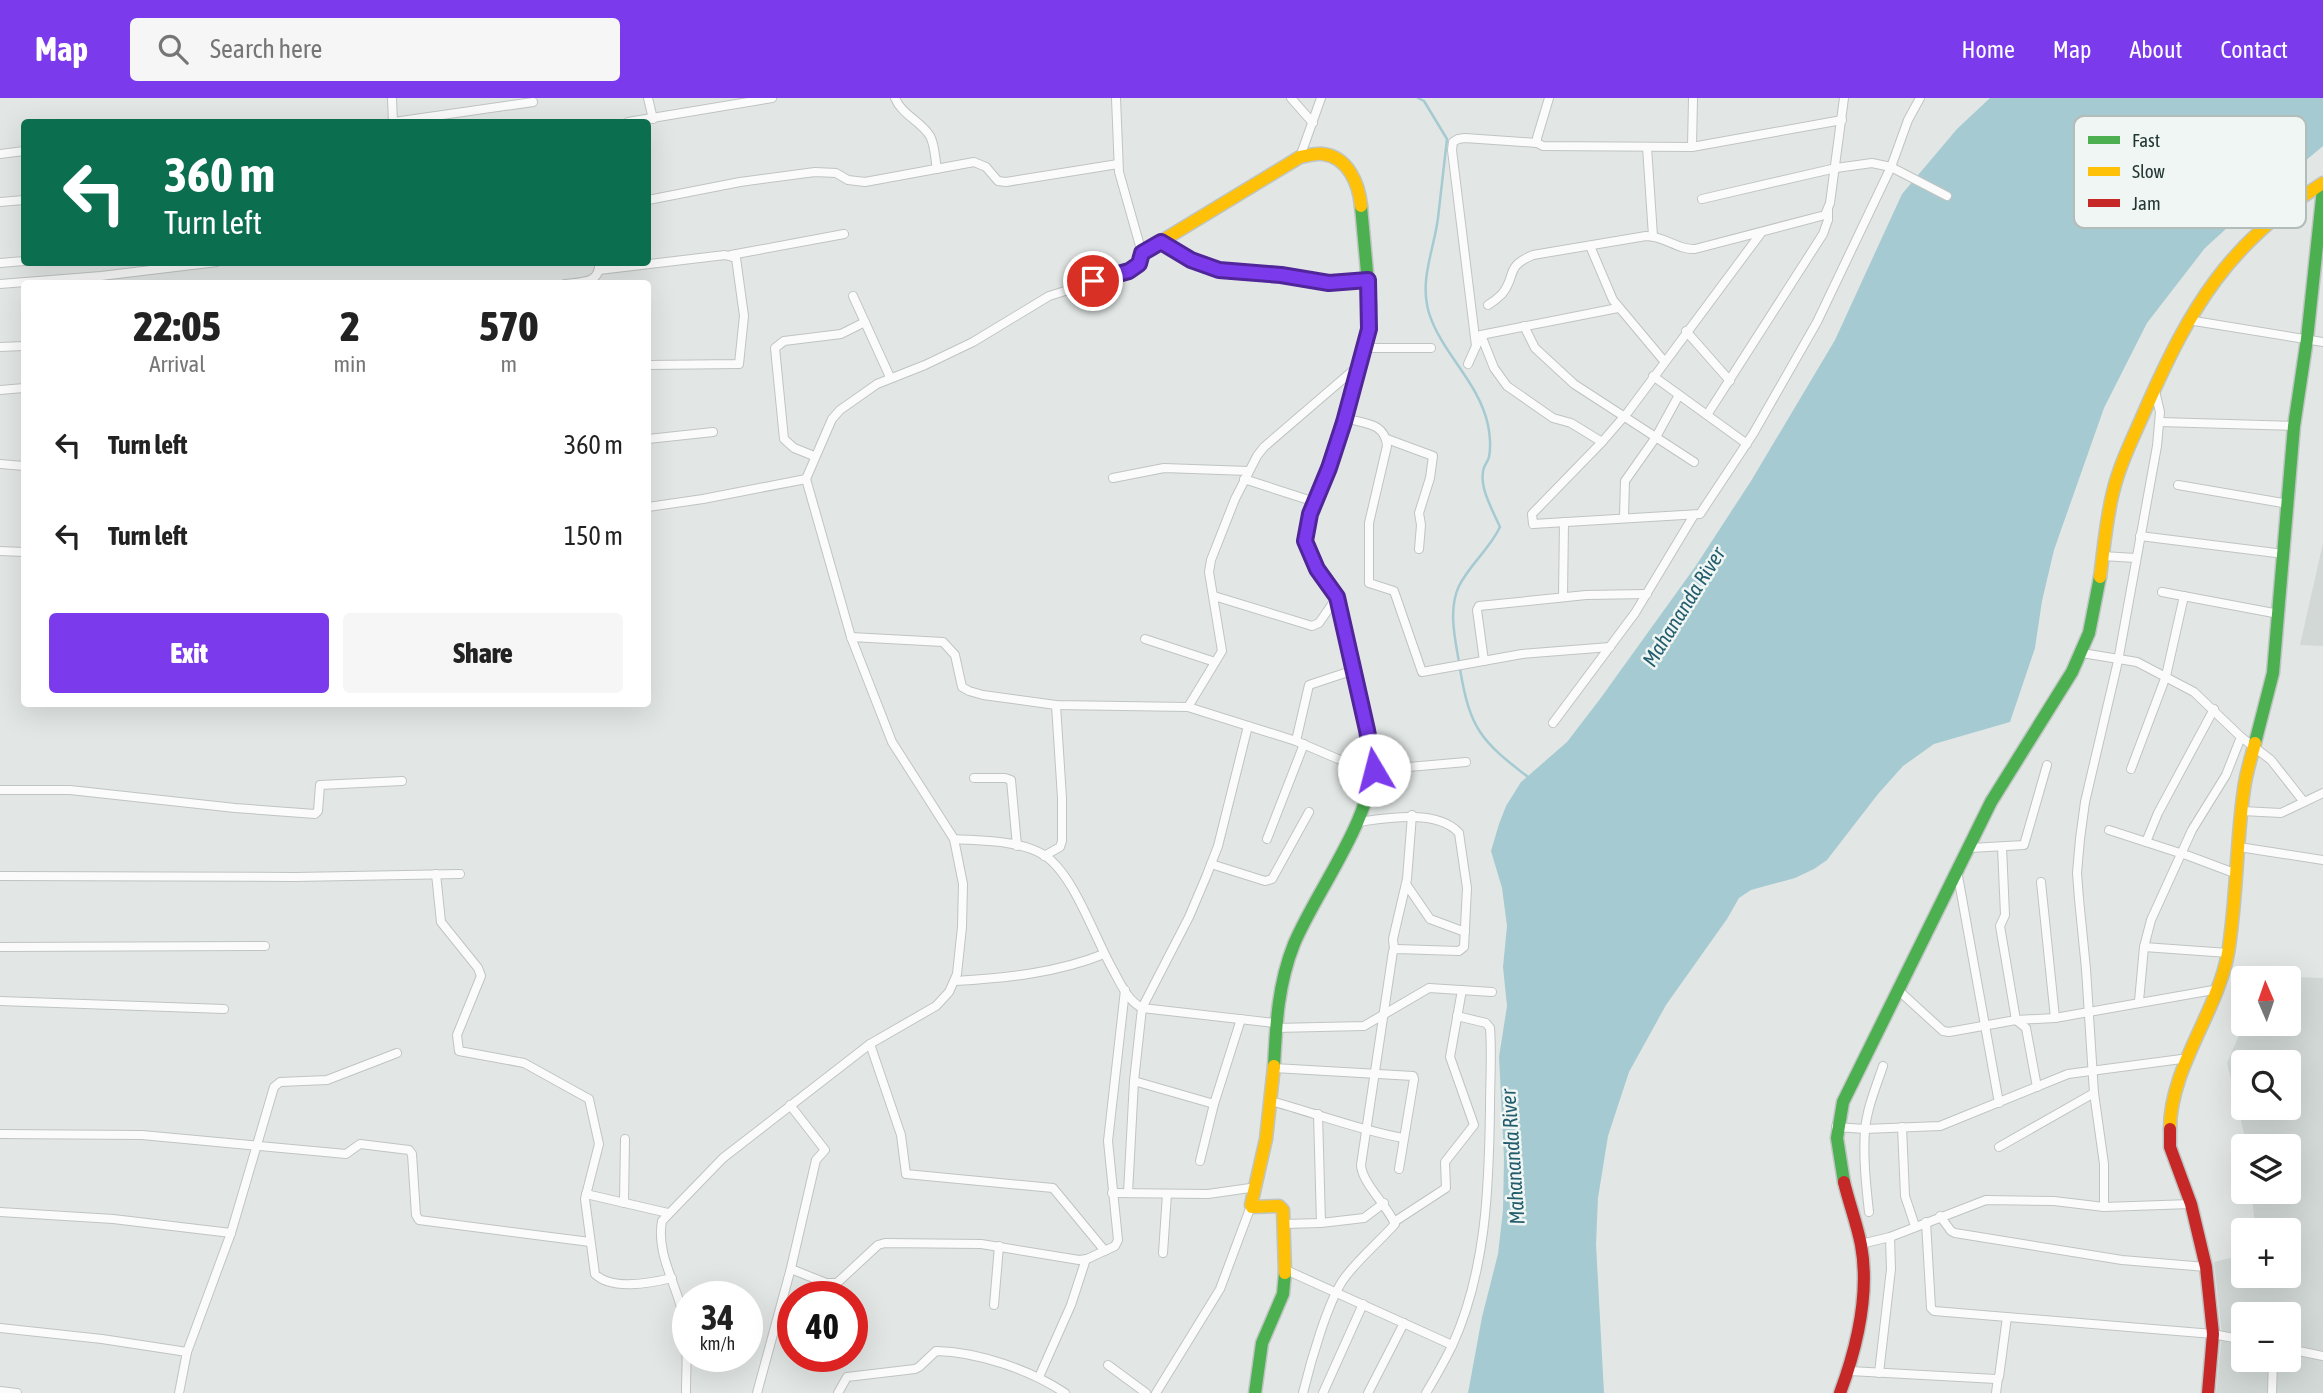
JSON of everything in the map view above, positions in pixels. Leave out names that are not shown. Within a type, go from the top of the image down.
[{"type":"street","points":[[392,98],[394,119]]},
{"type":"street","points":[[648,98],[653,119],[772,98]]},
{"type":"street","points":[[895,98],[903,110],[928,133],[937,169]]},
{"type":"street","points":[[686,1393],[685,1328],[660,1234],[662,1221],[723,1158],[870,1044],[920,1018],[936,1006],[955,981],[962,927],[963,884],[954,839],[892,742],[851,637],[806,479],[826,430],[840,410],[890,377],[925,366],[972,342],[1049,296],[1129,271],[1139,264],[1142,253],[1123,191],[1118,164],[1116,98]]},
{"type":"street","points":[[1291,98],[1312,123]]},
{"type":"street","points":[[1300,157],[1321,98]]},
{"type":"street","points":[[1537,143],[1549,98]]},
{"type":"street","points":[[1692,147],[1693,98]]},
{"type":"street","points":[[1707,415],[1823,233],[1828,220],[1836,169],[1844,98]]},
{"type":"street","points":[[1761,233],[1624,416],[1531,515],[1534,524],[1700,514],[1746,443],[1817,322],[1891,167],[1908,120],[1920,98]]},
{"type":"street","points":[[415,119],[533,102]]},
{"type":"street","points":[[1476,346],[1453,142],[1465,138],[1537,143],[1543,146],[1692,147],[1842,120]]},
{"type":"street","points":[[1647,147],[1653,236]]},
{"type":"street","points":[[0,154],[21,151]]},
{"type":"street","points":[[1142,253],[1300,157],[1321,153],[1347,167],[1360,191],[1370,318],[1345,418],[1310,514],[1305,541],[1317,569],[1337,597],[1374,770],[1358,821],[1293,946],[1280,986],[1271,1101],[1251,1206],[1220,1289],[1156,1393]]},
{"type":"street","points":[[651,199],[815,172],[836,173],[848,180],[865,182],[974,162],[981,163],[992,177],[1006,182],[1118,164]]},
{"type":"street","points":[[1702,199],[1872,163],[1891,167],[1947,196]]},
{"type":"street","points":[[2306,193],[2323,183]]},
{"type":"street","points":[[2208,1393],[2213,1335],[2206,1267],[2191,1205],[2170,1147],[2169,1132],[2175,1091],[2219,989],[2228,953],[2244,787],[2273,673],[2294,426],[2307,340],[2323,189]]},
{"type":"street","points":[[0,202],[21,200]]},
{"type":"street","points":[[1488,305],[1503,293],[1513,269],[1533,255],[1653,236],[1686,250],[1819,218],[1828,210]]},
{"type":"street","points":[[1840,1393],[1850,1371],[1861,1317],[1863,1260],[1861,1244],[1841,1177],[1835,1142],[1843,1102],[1991,802],[2021,752],[2060,696],[2082,653],[2096,597],[2113,490],[2155,388],[2199,300],[2223,269],[2264,228]]},
{"type":"street","points":[[651,266],[731,255],[844,234]]},
{"type":"street","points":[[1161,242],[1191,260],[1219,270],[1281,275],[1329,283],[1368,280]]},
{"type":"street","points":[[1590,246],[1618,308],[1664,361]]},
{"type":"street","points":[[651,365],[739,364],[744,305],[739,265],[731,255]]},
{"type":"street","points":[[0,262],[21,261]]},
{"type":"street","points":[[102,280],[191,266]]},
{"type":"street","points":[[597,273],[649,266]]},
{"type":"street","points":[[0,285],[21,284]]},
{"type":"street","points":[[853,296],[890,377]]},
{"type":"street","points":[[1481,335],[1618,308]]},
{"type":"street","points":[[2188,320],[2323,342]]},
{"type":"street","points":[[814,456],[794,448],[784,439],[775,348],[784,341],[841,334],[865,322]]},
{"type":"street","points":[[1524,326],[1535,348],[1574,384],[1694,462]]},
{"type":"street","points":[[1686,331],[1730,381]]},
{"type":"street","points":[[1468,364],[1481,335]]},
{"type":"street","points":[[1481,335],[1494,368],[1507,386],[1553,418],[1569,422],[1602,442]]},
{"type":"street","points":[[0,347],[21,346]]},
{"type":"street","points":[[1363,348],[1431,348]]},
{"type":"street","points":[[1188,707],[1221,653],[1222,644],[1209,572],[1213,550],[1246,475],[1264,447],[1357,368]]},
{"type":"street","points":[[1653,376],[1746,443]]},
{"type":"street","points":[[0,390],[21,388]]},
{"type":"street","points":[[2104,1208],[2104,1164],[2094,1093],[2078,886],[2080,839],[2085,802],[2118,661],[2160,422],[2155,388]]},
{"type":"street","points":[[1623,517],[1625,481],[1656,437],[1679,395]]},
{"type":"street","points":[[1345,418],[1383,429],[1387,439],[1369,527],[1369,583],[1394,591],[1422,672],[1522,654],[1610,647]]},
{"type":"street","points":[[2160,422],[2294,426]]},
{"type":"street","points":[[651,439],[713,432]]},
{"type":"street","points":[[1387,439],[1433,456],[1430,480],[1419,514],[1419,549]]},
{"type":"street","points":[[0,464],[21,466]]},
{"type":"street","points":[[1112,478],[1164,468],[1246,475],[1315,502]]},
{"type":"street","points":[[651,507],[806,479]]},
{"type":"street","points":[[2179,485],[2289,504]]},
{"type":"street","points":[[1553,723],[1647,594],[1694,516]]},
{"type":"street","points":[[1563,597],[1564,522]]},
{"type":"street","points":[[2140,536],[2284,554]]},
{"type":"street","points":[[0,551],[21,552]]},
{"type":"street","points":[[2102,556],[2136,558]]},
{"type":"street","points":[[2162,592],[2280,614]]},
{"type":"street","points":[[1484,661],[1478,606],[1563,597],[1647,594]]},
{"type":"street","points":[[1214,596],[1312,626],[1319,623],[1337,597]]},
{"type":"street","points":[[2131,769],[2166,676],[2184,596]]},
{"type":"street","points":[[851,637],[943,642],[955,654],[960,684],[964,690],[983,695],[1056,705],[1188,707],[1374,770],[1466,762]]},
{"type":"street","points":[[1145,639],[1215,662]]},
{"type":"street","points":[[2082,653],[2137,662],[2194,692],[2241,737],[2281,770],[2304,802]]},
{"type":"street","points":[[1267,839],[1300,743],[1309,685],[1354,670]]},
{"type":"street","points":[[1044,856],[1060,847],[1062,841],[1056,705]]},
{"type":"street","points":[[2146,842],[2158,813],[2214,709]]},
{"type":"street","points":[[1128,1193],[1134,1081],[1142,1008],[1189,917],[1218,846],[1248,726]]},
{"type":"street","points":[[2139,1001],[2144,947],[2151,920],[2180,853],[2217,792],[2241,737]]},
{"type":"street","points":[[1970,848],[2024,844],[2047,765]]},
{"type":"street","points":[[974,778],[1011,780],[1017,846]]},
{"type":"street","points":[[0,790],[70,790],[315,814],[318,811],[320,785],[402,781]]},
{"type":"street","points":[[2242,811],[2279,813],[2323,793]]},
{"type":"street","points":[[1211,864],[1265,881],[1272,880],[1309,812]]},
{"type":"street","points":[[1358,821],[1412,815],[1451,826],[1459,834],[1467,887],[1463,949],[1394,949]]},
{"type":"street","points":[[1394,1222],[1361,1171],[1376,1073],[1381,1016],[1394,949],[1393,939],[1406,884],[1412,815]]},
{"type":"street","points":[[2109,830],[2237,874]]},
{"type":"street","points":[[954,839],[1017,846],[1044,856],[1063,875],[1078,898],[1104,954],[1131,1000],[1142,1008],[1241,1019],[1275,1026],[1360,1026],[1429,988],[1492,992]]},
{"type":"street","points":[[2003,847],[2006,915],[2000,926],[2016,1020],[2026,1028],[2037,1087]]},
{"type":"street","points":[[2239,847],[2323,859]]},
{"type":"street","points":[[1957,872],[1999,1103]]},
{"type":"street","points":[[436,874],[441,922],[478,968],[481,976],[457,1035],[459,1052],[524,1063],[589,1099],[599,1144],[586,1194],[585,1209],[595,1274],[601,1279],[635,1285],[672,1278]]},
{"type":"street","points":[[0,876],[295,877],[460,874]]},
{"type":"street","points":[[2041,882],[2055,1018]]},
{"type":"street","points":[[1406,884],[1430,919],[1465,932]]},
{"type":"street","points":[[0,947],[265,946]]},
{"type":"street","points":[[2144,947],[2228,953]]},
{"type":"street","points":[[955,981],[1006,978],[1078,965],[1104,954]]},
{"type":"street","points":[[1898,990],[1943,1031],[1949,1032],[2016,1020],[2055,1018],[2139,1001],[2219,989]]},
{"type":"street","points":[[791,1269],[826,1283],[838,1282],[881,1243],[944,1242],[999,1246],[1079,1260],[1115,1246],[1118,1240],[1108,1141],[1125,990]]},
{"type":"street","points":[[1303,1393],[1336,1293],[1344,1279],[1394,1222],[1446,1188],[1445,1162],[1474,1125],[1451,1057],[1462,990]]},
{"type":"street","points":[[0,1001],[224,1009]]},
{"type":"street","points":[[1426,1393],[1452,1345],[1469,1297],[1484,1230],[1490,1134],[1490,1028],[1486,1023],[1457,1016]]},
{"type":"street","points":[[1200,1161],[1214,1104],[1241,1019]]},
{"type":"street","points":[[870,1044],[901,1135],[906,1174],[1051,1188],[1056,1190],[1105,1251]]},
{"type":"street","points":[[179,1393],[187,1352],[231,1233],[259,1146],[274,1087],[278,1083],[327,1080],[397,1053]]},
{"type":"street","points":[[1836,1127],[1865,1129],[1940,1126],[2072,1073],[2189,1058]]},
{"type":"street","points":[[1869,1212],[1865,1129],[1883,1066]]},
{"type":"street","points":[[1274,1068],[1411,1075],[1413,1077],[1399,1169]]},
{"type":"street","points":[[1134,1081],[1214,1104]]},
{"type":"street","points":[[1998,1147],[2094,1093]]},
{"type":"street","points":[[1271,1101],[1365,1131],[1404,1138]]},
{"type":"street","points":[[757,1393],[791,1269],[816,1160],[825,1150],[790,1105]]},
{"type":"street","points":[[1318,1114],[1321,1223]]},
{"type":"street","points":[[1902,1127],[1904,1192],[1915,1226]]},
{"type":"street","points":[[0,1134],[142,1135],[346,1154],[360,1144],[409,1150],[412,1154],[416,1215],[419,1220],[590,1242]]},
{"type":"street","points":[[624,1203],[625,1139]]},
{"type":"street","points":[[1112,1193],[1209,1194],[1256,1187]]},
{"type":"street","points":[[586,1194],[668,1213]]},
{"type":"street","points":[[1163,1253],[1167,1194]]},
{"type":"street","points":[[1861,1244],[1889,1237],[1986,1200],[2054,1201],[2104,1208],[2191,1205]]},
{"type":"street","points":[[1284,1224],[1364,1219],[1384,1203]]},
{"type":"street","points":[[1251,1206],[1279,1206],[1283,1210],[1286,1270],[1283,1294],[1262,1343],[1255,1393]]},
{"type":"street","points":[[0,1212],[113,1219],[231,1233]]},
{"type":"street","points":[[1940,1216],[1955,1233],[2122,1260],[2206,1267]]},
{"type":"street","points":[[1926,1222],[1931,1309],[2231,1338]]},
{"type":"street","points":[[1879,1373],[1890,1282],[1889,1237]]},
{"type":"street","points":[[994,1305],[999,1246]]},
{"type":"street","points":[[1040,1377],[1071,1305],[1086,1259]]},
{"type":"street","points":[[1286,1270],[1452,1345]]},
{"type":"street","points":[[1323,1393],[1363,1304]]},
{"type":"street","points":[[1996,1393],[2007,1317]]},
{"type":"street","points":[[1368,1393],[1404,1323]]},
{"type":"street","points":[[0,1328],[187,1352]]},
{"type":"street","points":[[838,1393],[847,1377],[917,1368],[936,1351],[1016,1368],[1040,1377],[1065,1393]]},
{"type":"street","points":[[2301,1351],[2323,1356]]},
{"type":"street","points":[[1108,1365],[1146,1393]]},
{"type":"street","points":[[1850,1371],[1998,1378]]},
{"type":"street","points":[[2272,1393],[2273,1372]]},
{"type":"street","points":[[0,1391],[17,1393]]},
{"type":"shaded area","points":[[2323,543],[2323,646],[2300,645]]},
{"type":"shaded area","points":[[2301,977],[2323,978],[2323,1393],[2216,1393],[2222,1334],[2214,1262],[2231,1258],[2231,1288],[2301,1288],[2301,1218],[2254,1218],[2253,1204],[2301,1204],[2301,1134],[2244,1134],[2241,1120],[2301,1120],[2301,1050],[2233,1050],[2239,1036],[2301,1036]]},
{"type":"shaded area","points":[[2231,1054],[2231,1080],[2227,1063]]},
{"type":"water","name":"Mahananda River","points":[[1990,98],[2323,98],[2323,146],[2306,160],[2306,116],[2074,116],[2074,228],[2227,228],[2205,248],[2147,323],[2104,408],[2054,550],[2035,648],[2010,722],[1934,744],[1903,766],[1827,860],[1795,878],[1751,890],[1739,898],[1666,1005],[1629,1072],[1608,1136],[1598,1198],[1596,1244],[1604,1393],[1468,1393],[1482,1317],[1498,1254],[1503,1210],[1504,1158],[1499,1057],[1507,1006],[1503,967],[1507,926],[1502,888],[1491,851],[1499,824],[1506,806],[1521,782],[1567,742],[1695,567],[1751,481],[1835,340],[1902,194],[1957,129]]},
{"type":"waterway","points":[[1418,98],[1424,101],[1447,139],[1438,218],[1426,277],[1426,301],[1442,342],[1469,381],[1483,410],[1489,429],[1490,445],[1489,457],[1483,470],[1483,486],[1500,527],[1463,578],[1456,595],[1453,624],[1459,662]]},
{"type":"waterway","points":[[1460,669],[1468,706],[1480,732],[1488,743],[1528,777]]},
{"type":"traffic: fast","points":[[2255,743],[2273,673],[2294,426],[2307,339],[2323,189]]},
{"type":"traffic: fast","points":[[1274,1066],[1279,1004],[1284,974],[1294,944],[1355,828],[1371,780],[1373,757],[1337,597],[1317,569],[1305,541],[1310,514],[1344,422],[1369,329],[1370,305],[1361,206]]},
{"type":"traffic: fast","points":[[1844,1182],[1837,1138],[1843,1102],[1991,802],[2072,672],[2089,633],[2100,577]]},
{"type":"traffic: fast","points":[[1255,1393],[1262,1343],[1283,1294],[1285,1273]]},
{"type":"traffic: slow","points":[[1142,253],[1300,157],[1323,154],[1339,160],[1355,181],[1361,206]]},
{"type":"traffic: slow","points":[[2306,195],[2323,183]]},
{"type":"traffic: slow","points":[[2100,577],[2109,513],[2119,471],[2162,372],[2215,280],[2262,228]]},
{"type":"traffic: slow","points":[[2170,1129],[2172,1106],[2185,1062],[2214,997],[2228,953],[2241,809],[2255,743]]},
{"type":"traffic: slow","points":[[1274,1066],[1266,1139],[1251,1205],[1279,1206],[1283,1210],[1285,1273]]},
{"type":"traffic: jam","points":[[2170,1129],[2170,1147],[2191,1204],[2206,1267],[2213,1334],[2208,1393]]},
{"type":"traffic: jam","points":[[1840,1393],[1856,1339],[1864,1282],[1861,1245],[1844,1182]]},
{"type":"route","points":[[1093,281],[1129,271],[1139,264],[1142,253],[1161,242],[1191,260],[1219,270],[1281,275],[1329,283],[1368,280],[1369,329],[1344,422],[1310,514],[1305,541],[1317,569],[1337,597],[1349,642],[1374,770]]}]
